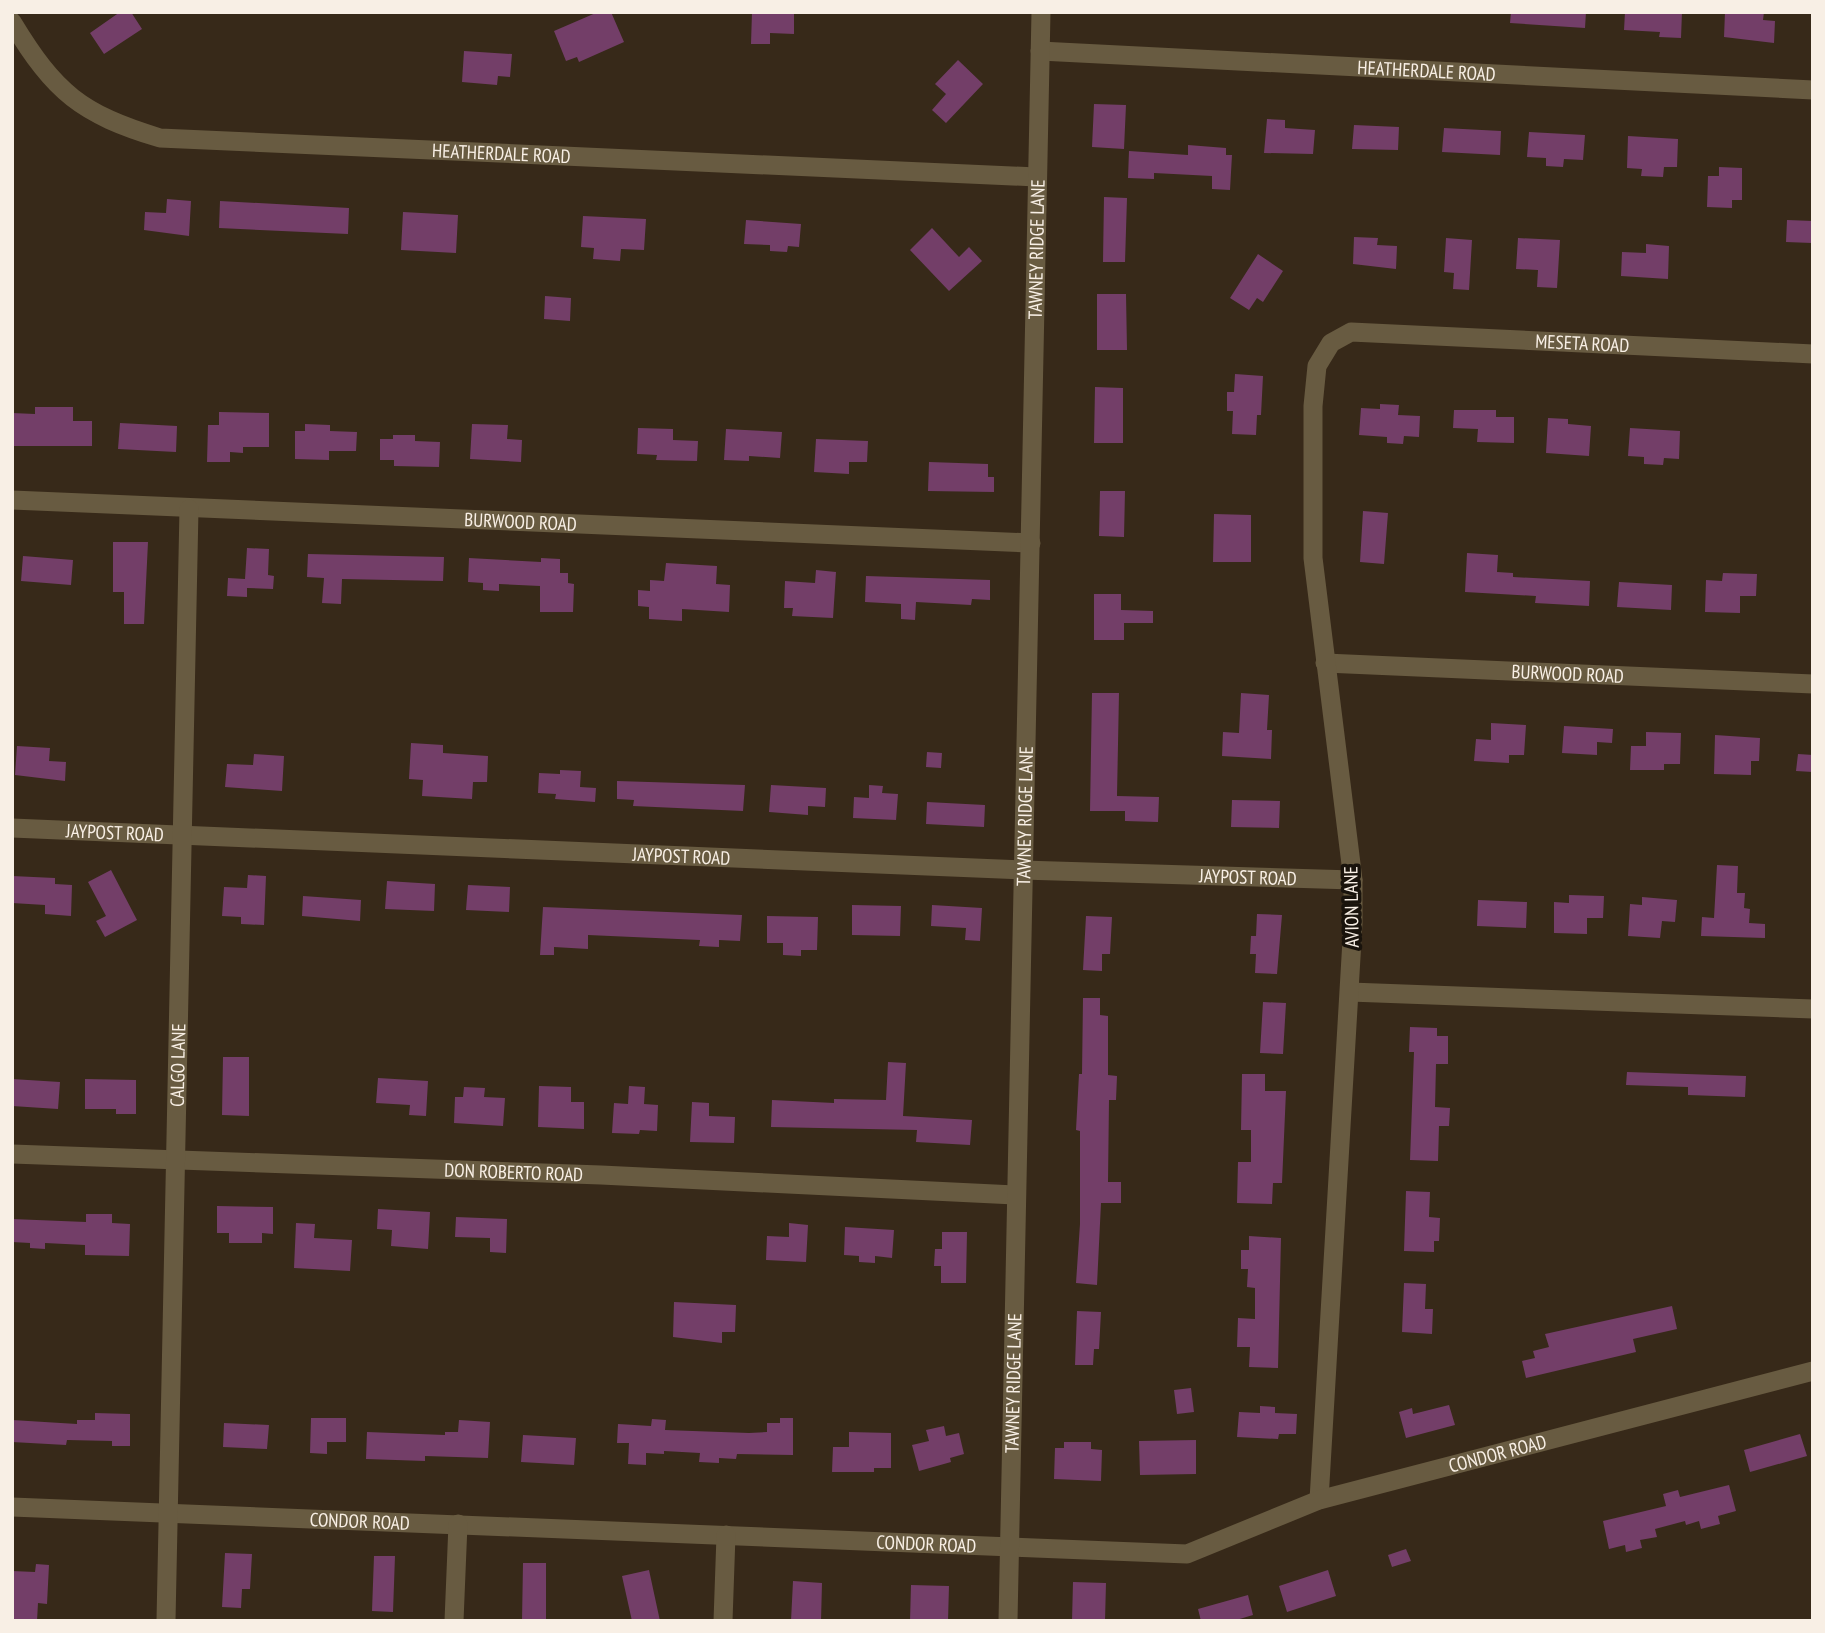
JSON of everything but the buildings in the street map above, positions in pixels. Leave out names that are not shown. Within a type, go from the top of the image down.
[{"type":"street","name":"TAWNEY RIDGE LANE","points":[[1007,1621],[1041,12]]},
{"type":"street","name":"HEATHERDALE ROAD","points":[[12,22],[33,57],[86,111],[160,138],[1036,177]]},
{"type":"street","name":"HEATHERDALE ROAD","points":[[1040,51],[1813,90]]},
{"type":"street","name":"MESETA ROAD","points":[[1351,332],[1813,354]]},
{"type":"street","name":"AVION LANE","points":[[1319,1500],[1350,992],[1353,880],[1313,558],[1313,406],[1317,366],[1331,343],[1351,332]]},
{"type":"street","name":"BURWOOD ROAD","points":[[12,500],[1031,543]]},
{"type":"street","name":"CALGO LANE","points":[[166,1621],[189,509]]},
{"type":"street","name":"BURWOOD ROAD","points":[[1325,663],[1813,684]]},
{"type":"street","name":"JAYPOST ROAD","points":[[12,828],[1022,870],[1353,880]]},
{"type":"street","points":[[1350,992],[1813,1009]]},
{"type":"street","name":"DON ROBERTO ROAD","points":[[12,1154],[601,1175],[1015,1195]]},
{"type":"street","name":"CONDOR ROAD","points":[[12,1507],[1187,1554],[1319,1500],[1813,1371]]},
{"type":"street","points":[[454,1621],[457,1524]]},
{"type":"street","points":[[723,1621],[726,1535]]}]
